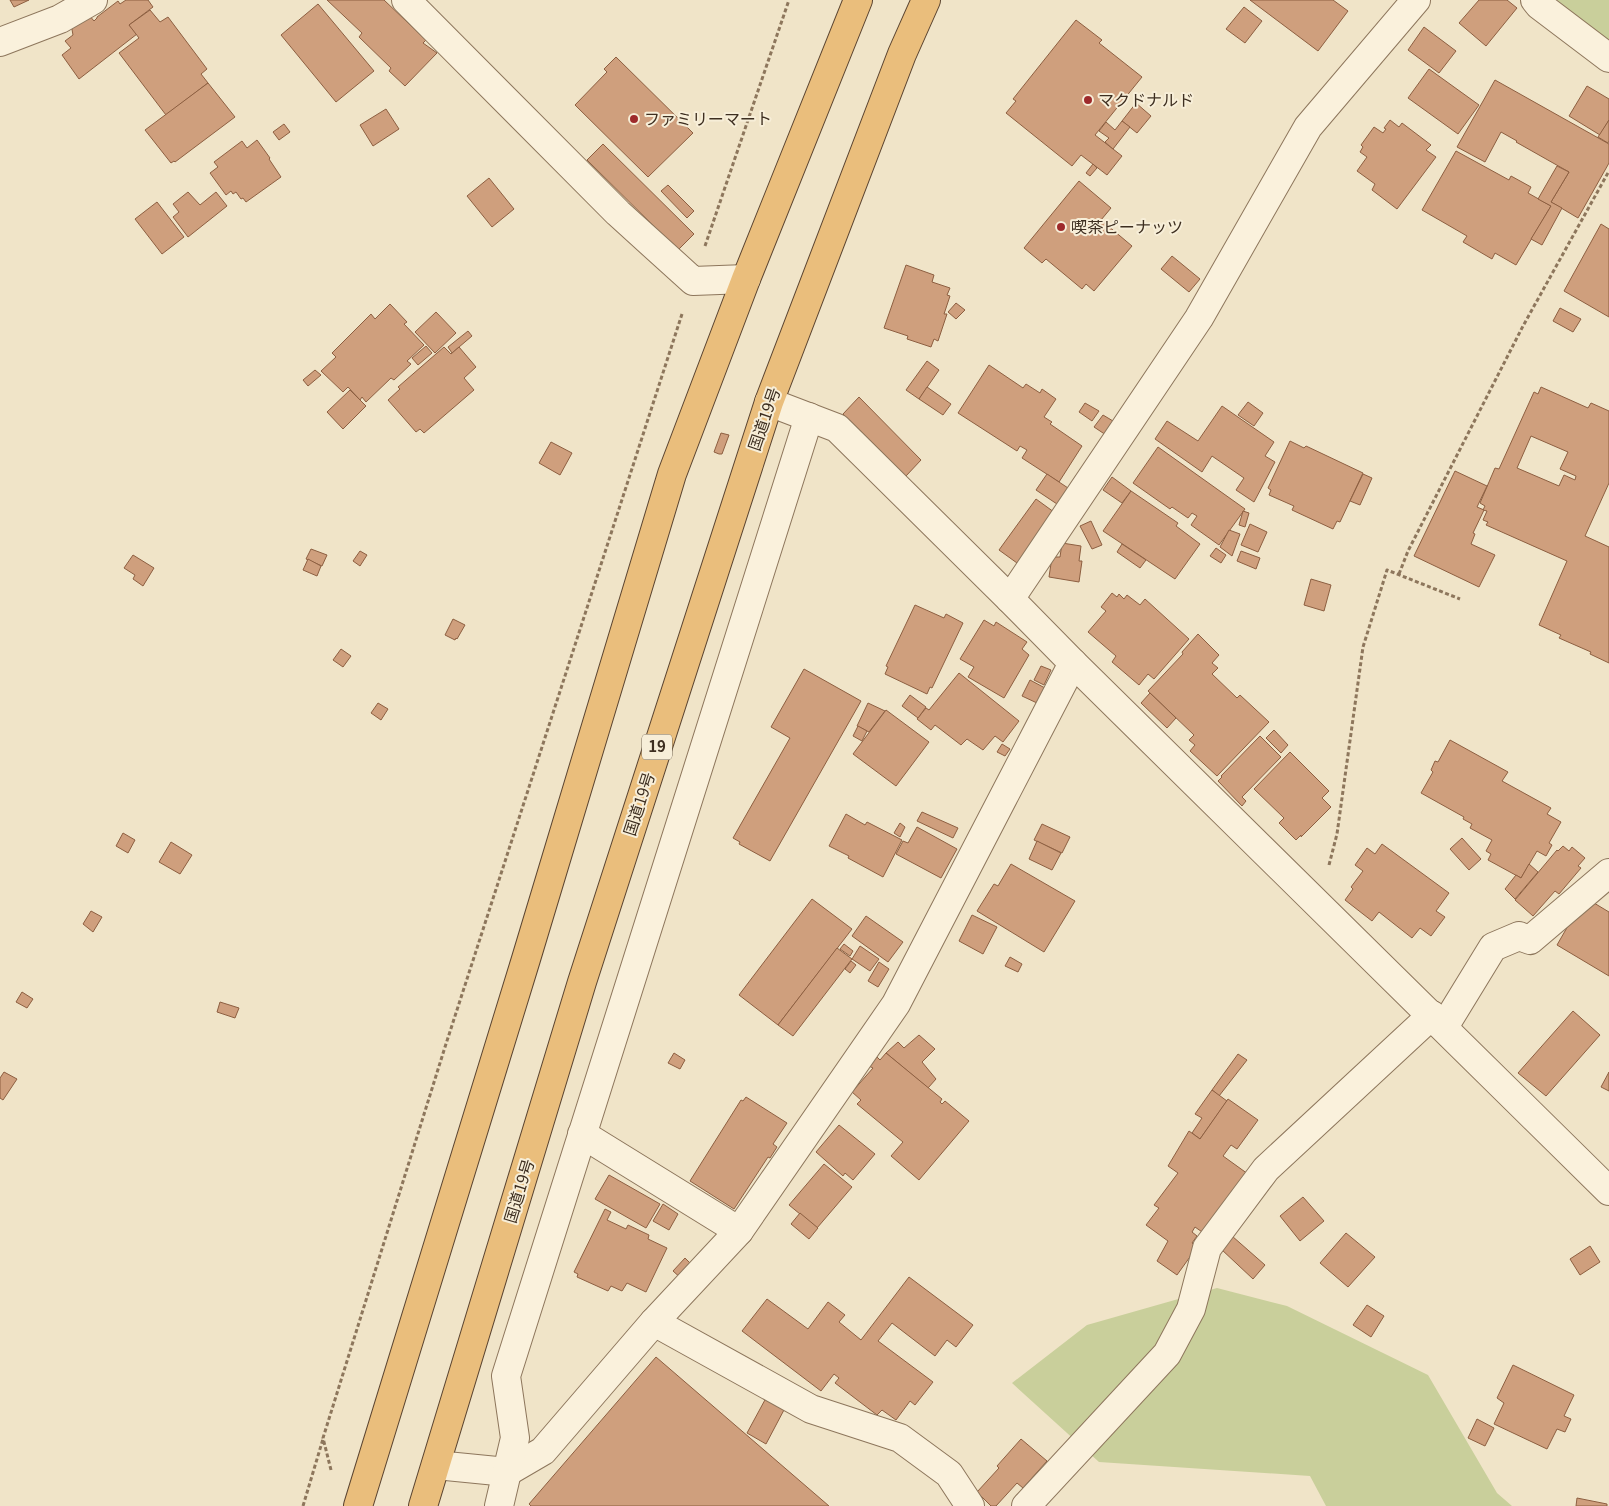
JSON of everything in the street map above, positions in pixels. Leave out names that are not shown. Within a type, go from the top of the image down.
[{"type":"highway","points":[[358,1506],[672,474],[746,279],[858,0]]},
{"type":"highway","name":"国道19号","points":[[423,1506],[582,982],[769,402],[902,54],[926,0]]},
{"type":"street","points":[[0,42],[60,19],[93,0]]},
{"type":"street","points":[[406,0],[618,213],[693,281],[746,279]]},
{"type":"street","points":[[1010,599],[1199,318],[1308,127],[1416,0]]},
{"type":"street","points":[[1535,0],[1609,58]]},
{"type":"street","points":[[769,402],[837,428],[1609,1191]]},
{"type":"street","points":[[499,1506],[516,1438],[506,1376],[809,417]]},
{"type":"street","points":[[436,1465],[507,1472],[543,1451],[654,1322],[739,1231],[896,1004],[1073,663]]},
{"type":"street","points":[[1026,1506],[1167,1354],[1191,1309],[1207,1248],[1266,1169],[1438,1021],[1492,947],[1519,936],[1530,940],[1609,873]]},
{"type":"street","points":[[582,1134],[739,1231]]},
{"type":"street","points":[[654,1322],[811,1409],[900,1438],[949,1474],[970,1506]]},
{"type":"path","points":[[303,1506],[445,1047],[693,281],[789,0]]},
{"type":"path","points":[[1399,574],[1408,550],[1514,343],[1609,171]]},
{"type":"path","points":[[1319,905],[1338,834],[1363,646],[1387,570],[1460,599]]},
{"type":"path","points":[[323,1438],[332,1474]]},
{"type":"green space","points":[[1557,0],[1609,0],[1609,41],[1607,40]]},
{"type":"green space","points":[[1217,1288],[1287,1306],[1428,1375],[1497,1493],[1512,1506],[1326,1506],[1310,1476],[1099,1462],[1012,1383],[1087,1325]]},
{"type":"building","points":[[10,0],[29,0],[14,7]]},
{"type":"building","points":[[126,0],[148,0],[153,7],[129,25],[137,34],[79,79],[62,55],[71,48],[65,41],[73,35],[71,24],[89,15],[94,21],[118,1],[120,4]]},
{"type":"building","points":[[327,0],[384,0],[426,40],[423,43],[437,53],[405,86],[389,71],[391,68],[359,37],[362,33]]},
{"type":"building","points":[[1250,0],[1333,0],[1348,11],[1318,51]]},
{"type":"building","points":[[1479,0],[1507,0],[1517,8],[1486,46],[1459,23]]},
{"type":"building","points":[[318,4],[374,71],[336,102],[281,35]]},
{"type":"building","points":[[1244,7],[1262,21],[1245,43],[1226,29]]},
{"type":"building","points":[[150,10],[160,22],[168,17],[207,69],[201,74],[208,83],[166,115],[119,53],[139,38],[129,25]]},
{"type":"building","points":[[1076,20],[1102,40],[1099,43],[1142,77],[1095,135],[1122,156],[1107,175],[1081,155],[1072,166],[1006,113],[1016,101],[1013,99]]},
{"type":"building","points":[[1424,27],[1456,51],[1439,73],[1408,50]]},
{"type":"building","name":"ファミリーマート","points":[[616,57],[693,133],[648,177],[575,105],[607,72],[604,69]]},
{"type":"building","points":[[1429,69],[1479,105],[1458,134],[1408,98]]},
{"type":"building","points":[[1495,80],[1609,144],[1609,163],[1578,218],[1551,202],[1569,172],[1517,141],[1501,132],[1485,162],[1457,147]]},
{"type":"building","points":[[208,83],[235,117],[175,162],[171,163],[145,130]]},
{"type":"building","points":[[1587,86],[1609,99],[1609,120],[1600,135],[1569,116]]},
{"type":"building","points":[[1136,103],[1151,116],[1137,133],[1122,121]]},
{"type":"building","points":[[386,109],[399,129],[373,146],[360,125]]},
{"type":"building","points":[[1390,120],[1399,127],[1402,123],[1431,145],[1426,150],[1436,157],[1397,209],[1372,190],[1375,184],[1357,171],[1367,157],[1360,152],[1363,147],[1361,145],[1374,127],[1383,133]]},
{"type":"building","points":[[1609,120],[1609,141],[1608,143],[1598,137]]},
{"type":"building","points":[[1122,121],[1130,127],[1113,149],[1105,142],[1109,138],[1099,131],[1106,122],[1115,130]]},
{"type":"building","points":[[284,124],[290,132],[279,140],[273,132]]},
{"type":"building","points":[[257,140],[281,177],[246,202],[236,192],[233,194],[231,191],[226,195],[210,173],[218,167],[214,162],[242,141],[247,148]]},
{"type":"building","points":[[603,144],[694,234],[678,250],[587,160]]},
{"type":"building","points":[[1456,151],[1509,180],[1511,176],[1531,187],[1528,193],[1551,206],[1516,265],[1495,253],[1492,259],[1463,242],[1467,236],[1422,210]]},
{"type":"building","points":[[1093,164],[1097,168],[1090,176],[1086,173]]},
{"type":"building","points":[[1557,166],[1569,172],[1551,202],[1562,208],[1542,245],[1531,239],[1551,206],[1538,199]]},
{"type":"building","points":[[489,178],[514,209],[492,227],[467,196]]},
{"type":"building","points":[[1079,181],[1111,208],[1101,220],[1132,246],[1094,291],[1086,284],[1082,289],[1046,259],[1042,263],[1024,248]]},
{"type":"building","points":[[668,185],[694,211],[687,218],[661,191]]},
{"type":"building","points":[[188,192],[200,205],[216,192],[227,206],[188,237],[173,217],[179,212],[173,204]]},
{"type":"building","points":[[157,202],[184,237],[162,254],[135,219]]},
{"type":"building","points":[[1601,224],[1609,229],[1609,317],[1564,291]]},
{"type":"building","points":[[1172,256],[1200,279],[1189,292],[1161,269]]},
{"type":"building","points":[[906,265],[934,275],[932,282],[950,288],[947,295],[950,296],[944,314],[947,314],[938,341],[934,339],[931,347],[907,339],[908,336],[884,328]]},
{"type":"building","points":[[956,303],[965,310],[956,319],[948,312]]},
{"type":"building","points":[[390,304],[407,322],[404,324],[424,345],[407,361],[411,364],[394,380],[391,378],[366,402],[362,397],[360,400],[348,387],[343,392],[321,371],[336,357],[332,353],[371,314],[375,319]]},
{"type":"building","points":[[1560,308],[1581,319],[1573,332],[1553,321]]},
{"type":"building","points":[[436,312],[456,333],[435,353],[415,332]]},
{"type":"building","points":[[468,331],[472,336],[452,353],[448,347]]},
{"type":"building","points":[[426,346],[432,353],[418,365],[412,358]]},
{"type":"building","points":[[444,347],[451,354],[459,347],[476,367],[464,378],[474,390],[424,433],[420,429],[416,432],[388,400],[400,389],[398,387]]},
{"type":"building","points":[[927,361],[939,370],[919,399],[906,390]]},
{"type":"building","points":[[989,365],[1023,388],[1026,384],[1040,393],[1042,389],[1056,399],[1044,417],[1052,422],[1050,424],[1082,446],[1059,482],[1022,458],[1027,450],[1020,446],[1017,451],[958,413]]},
{"type":"building","points":[[315,370],[321,375],[308,386],[303,380]]},
{"type":"building","points":[[927,387],[951,404],[943,415],[919,399]]},
{"type":"building","points":[[1541,387],[1588,408],[1591,403],[1609,411],[1609,483],[1585,536],[1609,547],[1609,663],[1590,654],[1591,652],[1559,638],[1561,635],[1539,625],[1567,561],[1486,525],[1488,522],[1483,520],[1487,511],[1483,510],[1485,506],[1480,503],[1495,468],[1499,469],[1534,392],[1538,394]],"holes":[[[1531,436],[1568,452],[1560,469],[1576,476],[1575,480],[1564,475],[1559,486],[1517,468]]]},
{"type":"building","points":[[350,390],[366,406],[343,429],[327,412]]},
{"type":"building","points":[[859,397],[921,460],[906,476],[843,414]]},
{"type":"building","points":[[1248,402],[1263,413],[1254,426],[1238,415]]},
{"type":"building","points":[[1085,403],[1099,411],[1092,421],[1079,412]]},
{"type":"building","points":[[1222,406],[1274,442],[1265,456],[1275,462],[1254,502],[1236,490],[1244,478],[1212,456],[1202,472],[1155,439],[1167,421],[1198,441]]},
{"type":"building","points":[[1103,415],[1118,424],[1109,437],[1094,427]]},
{"type":"building","points":[[721,433],[729,435],[722,454],[719,454],[714,452]]},
{"type":"building","points":[[1290,441],[1304,448],[1306,446],[1363,473],[1340,522],[1337,521],[1333,529],[1292,510],[1294,506],[1269,495],[1271,490],[1268,488]]},
{"type":"building","points":[[551,442],[572,453],[560,475],[539,463]]},
{"type":"building","points":[[1158,447],[1245,509],[1219,545],[1191,525],[1197,516],[1192,513],[1188,518],[1172,507],[1170,509],[1133,483]]},
{"type":"building","points":[[1455,471],[1487,486],[1477,507],[1484,510],[1473,533],[1475,534],[1471,544],[1495,555],[1479,587],[1414,556]]},
{"type":"building","points":[[1047,474],[1074,492],[1063,508],[1036,490]]},
{"type":"building","points":[[1363,474],[1372,478],[1360,505],[1350,501]]},
{"type":"building","points":[[1112,477],[1131,491],[1122,503],[1103,490]]},
{"type":"building","points":[[1131,491],[1178,523],[1176,526],[1200,544],[1175,579],[1103,531]]},
{"type":"building","points":[[1036,499],[1058,515],[1017,563],[999,550]]},
{"type":"building","points":[[1243,511],[1249,513],[1245,527],[1239,525]]},
{"type":"building","points":[[1091,521],[1102,545],[1092,549],[1080,526]]},
{"type":"building","points":[[1250,524],[1267,532],[1258,552],[1241,545]]},
{"type":"building","points":[[1229,530],[1240,534],[1232,556],[1220,547]]},
{"type":"building","points":[[1062,543],[1081,546],[1079,561],[1082,561],[1079,582],[1049,577],[1052,557],[1060,557]]},
{"type":"building","points":[[1122,544],[1146,560],[1140,568],[1117,552]]},
{"type":"building","points":[[1216,548],[1226,555],[1221,563],[1210,556]]},
{"type":"building","points":[[311,549],[327,555],[322,566],[306,559]]},
{"type":"building","points":[[360,551],[367,555],[360,566],[353,561]]},
{"type":"building","points":[[1241,551],[1260,558],[1256,569],[1237,561]]},
{"type":"building","points":[[133,555],[154,568],[143,586],[133,579],[135,575],[124,568]]},
{"type":"building","points":[[308,559],[321,566],[317,576],[303,570]]},
{"type":"building","points":[[1311,579],[1331,585],[1324,611],[1304,605]]},
{"type":"building","points":[[1112,593],[1117,597],[1119,594],[1124,599],[1127,595],[1140,605],[1145,599],[1189,639],[1154,679],[1148,674],[1139,685],[1112,662],[1116,656],[1088,632],[1106,611],[1101,607]]},
{"type":"building","points":[[915,605],[944,618],[946,614],[963,623],[932,688],[930,687],[927,694],[885,674],[888,667],[886,666]]},
{"type":"building","points":[[453,619],[465,625],[455,640],[445,635]]},
{"type":"building","points":[[984,620],[994,626],[996,622],[1027,642],[1022,649],[1029,655],[1004,698],[968,677],[974,667],[960,659]]},
{"type":"building","points":[[1198,634],[1219,655],[1212,663],[1218,668],[1212,674],[1237,698],[1240,695],[1269,722],[1217,776],[1190,751],[1195,745],[1189,740],[1194,735],[1148,691],[1183,654],[1182,652]]},
{"type":"building","points":[[341,649],[351,656],[343,667],[333,660]]},
{"type":"building","points":[[1041,666],[1051,670],[1044,685],[1034,680]]},
{"type":"building","points":[[804,669],[861,701],[770,861],[739,844],[740,842],[733,838],[790,738],[771,727]]},
{"type":"building","points":[[959,673],[1019,721],[1003,742],[995,736],[983,750],[967,739],[961,745],[935,725],[931,730],[917,719],[926,708],[929,710]]},
{"type":"building","points":[[1030,680],[1045,688],[1037,703],[1022,696]]},
{"type":"building","points":[[1150,693],[1176,718],[1167,728],[1141,703]]},
{"type":"building","points":[[910,695],[926,707],[918,718],[902,706]]},
{"type":"building","points":[[378,703],[388,709],[381,720],[371,713]]},
{"type":"building","points":[[868,703],[885,711],[869,732],[857,726]]},
{"type":"building","points":[[886,710],[929,742],[896,786],[853,754]]},
{"type":"building","points":[[858,726],[867,731],[862,741],[853,736]]},
{"type":"building","points":[[1274,730],[1288,745],[1281,753],[1266,738]]},
{"type":"building","points":[[1260,736],[1281,757],[1242,797],[1246,801],[1242,806],[1218,781]]},
{"type":"building","points":[[1450,740],[1508,772],[1502,781],[1551,808],[1547,814],[1561,822],[1549,843],[1552,845],[1546,856],[1537,851],[1521,878],[1488,860],[1491,854],[1486,851],[1492,840],[1470,828],[1472,824],[1463,819],[1464,817],[1421,793],[1433,772],[1431,770],[1435,761],[1438,762]]},
{"type":"building","points":[[1002,744],[1010,749],[1005,756],[997,752]]},
{"type":"building","points":[[1290,752],[1329,791],[1322,798],[1331,807],[1296,840],[1279,823],[1284,818],[1254,789]]},
{"type":"building","points":[[922,812],[958,828],[953,838],[917,821]]},
{"type":"building","points":[[846,814],[865,825],[867,822],[902,840],[883,877],[829,846]]},
{"type":"building","points":[[900,823],[905,827],[900,837],[894,833]]},
{"type":"building","points":[[1042,824],[1070,837],[1062,853],[1034,840]]},
{"type":"building","points":[[917,827],[957,849],[941,878],[896,854],[903,841],[908,843]]},
{"type":"building","points":[[123,833],[135,840],[128,853],[116,846]]},
{"type":"building","points":[[1462,838],[1481,859],[1469,870],[1450,849]]},
{"type":"building","points":[[1037,841],[1061,853],[1052,870],[1029,859]]},
{"type":"building","points":[[171,842],[192,855],[180,874],[159,862]]},
{"type":"building","points":[[1382,844],[1449,893],[1436,911],[1445,917],[1431,936],[1420,928],[1412,938],[1379,912],[1372,921],[1345,900],[1353,889],[1351,887],[1363,871],[1355,865],[1367,848],[1375,854]]},
{"type":"building","points":[[1563,846],[1569,851],[1572,847],[1585,858],[1578,866],[1581,868],[1559,894],[1555,891],[1533,916],[1515,900],[1557,850]]},
{"type":"building","points":[[1011,864],[1075,901],[1044,952],[977,911],[994,884],[998,886]]},
{"type":"building","points":[[1529,864],[1538,872],[1515,899],[1505,889],[1516,875],[1521,878]]},
{"type":"building","points":[[812,899],[852,929],[778,1025],[739,995]]},
{"type":"building","points":[[1589,900],[1609,912],[1609,976],[1557,945],[1576,912],[1581,915]]},
{"type":"building","points":[[91,911],[102,917],[93,932],[83,924]]},
{"type":"building","points":[[972,915],[997,927],[983,954],[959,941]]},
{"type":"building","points":[[866,916],[903,942],[888,962],[852,936]]},
{"type":"building","points":[[844,944],[853,951],[850,956],[840,949]]},
{"type":"building","points":[[860,946],[879,959],[870,971],[852,959]]},
{"type":"building","points":[[837,948],[852,959],[793,1036],[778,1025]]},
{"type":"building","points":[[1010,957],[1022,964],[1018,972],[1005,966]]},
{"type":"building","points":[[851,961],[856,965],[850,973],[845,969]]},
{"type":"building","points":[[879,962],[889,969],[878,987],[868,981]]},
{"type":"building","points":[[22,992],[33,999],[27,1008],[16,1002]]},
{"type":"building","points":[[220,1002],[239,1008],[235,1018],[217,1012]]},
{"type":"building","points":[[1573,1011],[1600,1035],[1546,1096],[1518,1073]]},
{"type":"building","points":[[919,1035],[935,1049],[922,1062],[936,1079],[928,1088],[886,1053],[898,1042],[904,1048]]},
{"type":"building","points":[[674,1053],[685,1060],[680,1069],[668,1063]]},
{"type":"building","points":[[886,1053],[942,1099],[940,1102],[942,1104],[945,1101],[969,1121],[919,1180],[891,1156],[903,1142],[857,1104],[861,1100],[852,1092],[873,1068],[869,1066],[877,1057],[880,1060]]},
{"type":"building","points":[[1238,1054],[1247,1060],[1219,1096],[1212,1090]]},
{"type":"building","points":[[4,1072],[17,1079],[3,1100],[0,1098],[0,1078]]},
{"type":"building","points":[[1609,1072],[1609,1091],[1601,1087]]},
{"type":"building","points":[[1212,1090],[1227,1101],[1200,1139],[1192,1133],[1202,1118],[1195,1114]]},
{"type":"building","points":[[746,1097],[787,1123],[773,1144],[777,1147],[770,1158],[768,1157],[734,1209],[690,1181],[741,1100],[743,1101]]},
{"type":"building","points":[[1228,1099],[1258,1120],[1237,1149],[1231,1145],[1223,1156],[1248,1174],[1205,1234],[1195,1227],[1192,1232],[1197,1236],[1192,1243],[1197,1247],[1177,1275],[1157,1261],[1168,1241],[1146,1225],[1159,1208],[1154,1205],[1178,1173],[1168,1166],[1189,1131],[1200,1139]]},
{"type":"building","points":[[839,1125],[875,1154],[853,1180],[845,1173],[843,1176],[816,1152]]},
{"type":"building","points":[[824,1164],[852,1187],[817,1228],[789,1205]]},
{"type":"building","points":[[609,1175],[660,1204],[646,1228],[595,1199]]},
{"type":"building","points":[[1303,1197],[1324,1221],[1300,1241],[1280,1216]]},
{"type":"building","points":[[663,1204],[678,1214],[669,1230],[653,1221]]},
{"type":"building","points":[[605,1209],[611,1212],[607,1220],[626,1229],[628,1225],[649,1235],[648,1239],[667,1248],[646,1292],[627,1283],[622,1291],[611,1286],[608,1291],[577,1277],[578,1274],[574,1272]]},
{"type":"building","points":[[800,1213],[818,1228],[809,1239],[791,1224]]},
{"type":"building","points":[[1346,1233],[1375,1257],[1348,1287],[1320,1263]]},
{"type":"building","points":[[1232,1236],[1265,1265],[1253,1279],[1221,1249]]},
{"type":"building","points":[[1590,1246],[1600,1262],[1580,1275],[1570,1259]]},
{"type":"building","points":[[685,1258],[693,1266],[682,1279],[673,1271]]},
{"type":"building","points":[[909,1277],[973,1325],[956,1347],[947,1340],[935,1356],[892,1323],[878,1341],[933,1382],[915,1405],[910,1401],[896,1420],[882,1410],[877,1415],[835,1383],[839,1378],[834,1374],[821,1391],[742,1331],[767,1299],[808,1329],[828,1302],[845,1315],[839,1322],[861,1340]]},
{"type":"building","points":[[1367,1305],[1384,1316],[1371,1337],[1353,1325]]},
{"type":"building","points":[[656,1357],[829,1506],[531,1506],[529,1504]]},
{"type":"building","points":[[1513,1365],[1574,1395],[1564,1416],[1571,1419],[1565,1432],[1557,1429],[1547,1449],[1494,1424],[1504,1403],[1497,1398]]},
{"type":"building","points":[[766,1398],[785,1408],[766,1444],[747,1433]]},
{"type":"building","points":[[1477,1419],[1494,1428],[1485,1446],[1468,1438]]},
{"type":"building","points":[[1021,1439],[1047,1461],[1023,1488],[1017,1483],[996,1506],[991,1506],[977,1492],[999,1468],[997,1466]]},
{"type":"building","points":[[1577,1498],[1607,1504],[1607,1506],[1576,1506]]},
{"type":"place","name":"マクドナルド","points":[[1088,100]]},
{"type":"place","name":"ファミリーマート","points":[[634,119]]},
{"type":"place","name":"喫茶ピーナッツ","points":[[1061,227]]}]
